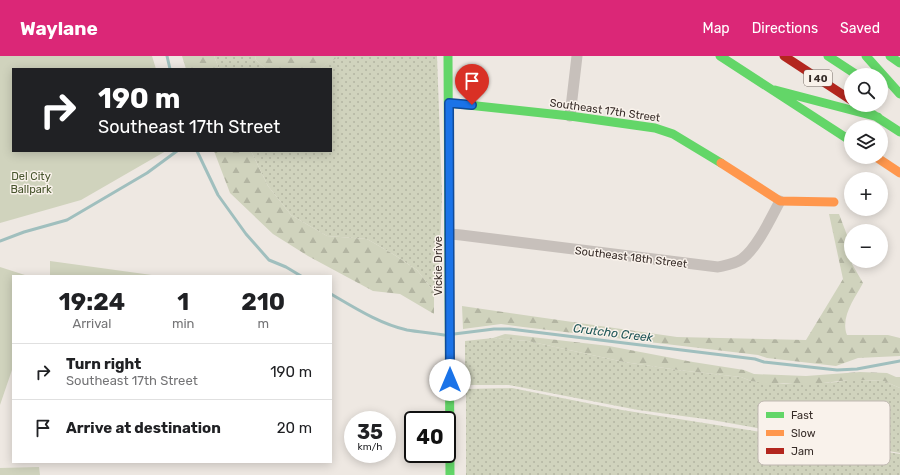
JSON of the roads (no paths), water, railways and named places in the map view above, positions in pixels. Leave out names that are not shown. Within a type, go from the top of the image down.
[{"type":"main road","name":"Vickie Drive","points":[[448,56],[450,475]]},
{"type":"main road","points":[[720,56],[775,90],[844,136]]},
{"type":"main road","name":"I 40","points":[[784,56],[844,95]]},
{"type":"main road","name":"I 40","points":[[828,56],[846,68]]},
{"type":"main road","points":[[866,56],[898,99]]},
{"type":"main road","points":[[890,56],[900,63]]},
{"type":"main road","points":[[775,90],[878,117]]},
{"type":"main road","name":"Southeast 17th Street","points":[[449,103],[570,116],[655,128],[673,134],[689,143],[780,201]]},
{"type":"main road","points":[[870,112],[900,132]]},
{"type":"main road","points":[[886,164],[900,173]]},
{"type":"main road","points":[[780,201],[834,202]]},
{"type":"street","points":[[570,116],[577,56]]},
{"type":"street","name":"Southeast 18th Street","points":[[450,234],[718,267],[731,265],[741,260],[751,251],[780,201]]},
{"type":"waterway","name":"Crutcho Creek","points":[[167,56],[170,68]]},
{"type":"waterway","points":[[0,241],[24,232],[67,220],[147,173],[176,152]]},
{"type":"waterway","name":"Crutcho Creek","points":[[197,152],[218,195],[246,234],[269,260],[286,267],[299,275]]},
{"type":"waterway","name":"Crutcho Creek","points":[[332,295],[387,324],[407,330],[444,335]]},
{"type":"waterway","name":"Crutcho Creek","points":[[454,334],[494,329],[510,329],[837,370],[857,369],[900,361]]},
{"type":"park label","name":"Del City Ballpark","points":[[31,182]]}]
